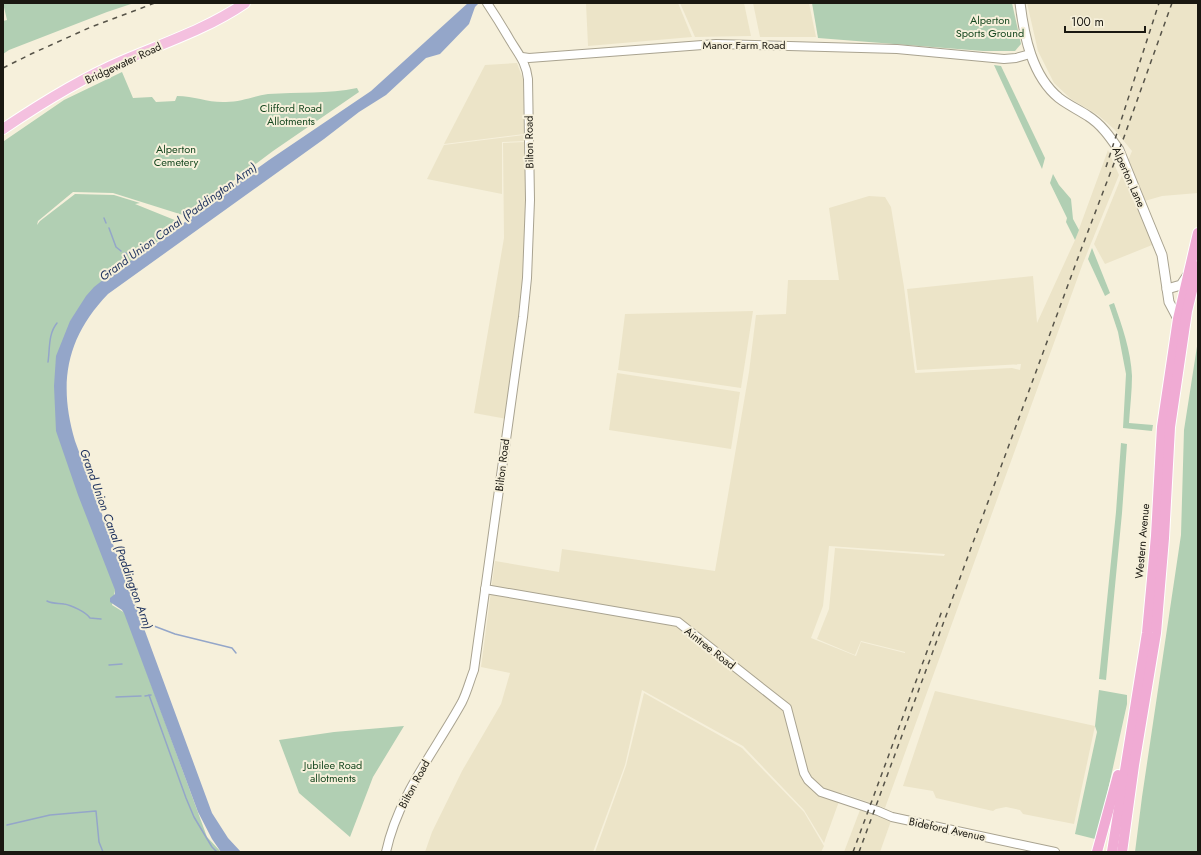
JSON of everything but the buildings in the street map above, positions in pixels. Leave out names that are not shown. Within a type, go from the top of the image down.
[{"type":"highway","name":"Western Avenue","points":[[1112,852],[1147,633],[1156,536],[1162,427],[1178,319],[1198,233]]},
{"type":"highway","name":"Western Avenue","points":[[1122,852],[1134,765],[1156,633],[1164,538],[1170,426],[1187,311],[1198,266]]},
{"type":"highway","points":[[1097,852],[1130,732]]},
{"type":"main road","name":"Bridgewater Road","points":[[3,129],[47,101],[100,71],[212,23],[245,3]]},
{"type":"main road","name":"Alperton Lane","points":[[1020,3],[1026,40],[1030,54],[1046,84],[1060,99],[1098,122],[1119,150],[1162,255],[1169,302],[1178,319]]},
{"type":"main road","points":[[1167,289],[1181,285],[1187,276]]},
{"type":"street","points":[[488,4],[513,46],[522,57]]},
{"type":"street","name":"Manor Farm Road","points":[[522,57],[530,58],[716,44],[897,49],[1004,59],[1016,58],[1030,54]]},
{"type":"street","name":"Bilton Road","points":[[386,852],[402,804],[430,753],[462,701],[474,670],[527,278],[530,200],[528,79],[522,57]]},
{"type":"street","name":"Aintree Road","points":[[485,589],[678,622],[787,708],[801,766],[806,776],[821,792],[842,800]]},
{"type":"street","name":"Bideford Avenue","points":[[842,800],[892,817],[1055,852]]},
{"type":"shaded area","points":[[586,3],[678,3],[692,37],[588,46]]},
{"type":"shaded area","points":[[680,3],[744,3],[751,36],[695,37]]},
{"type":"shaded area","points":[[753,3],[809,3],[816,37],[760,37]]},
{"type":"shaded area","points":[[1027,3],[1198,3],[1198,193],[1162,196],[1141,202],[1157,243],[1105,264],[1094,244],[1132,151],[1114,129],[1098,115],[1071,99],[1054,83],[1038,51]]},
{"type":"shaded area","points":[[517,63],[523,79],[524,134],[444,144],[485,65]]},
{"type":"shaded area","points":[[524,135],[524,141],[502,142],[502,194],[427,179],[444,145]]},
{"type":"shaded area","points":[[525,142],[526,201],[524,269],[520,319],[507,419],[474,413],[504,238],[503,143]]},
{"type":"shaded area","points":[[1108,150],[1119,175],[1083,263],[885,808],[842,793],[824,843],[804,810],[743,746],[642,690],[625,765],[593,852],[425,852],[432,832],[462,771],[501,704],[510,673],[481,667],[495,561],[559,572],[562,549],[715,571],[749,372],[756,315],[786,314],[788,280],[839,280],[829,208],[869,196],[885,197],[891,207],[904,287],[915,373],[1012,368],[1020,370],[1021,364],[917,370],[907,289],[1033,276],[1037,323],[1075,240]],"holes":[[[829,546],[945,554],[944,556],[835,548],[829,609],[817,639],[855,655],[861,641],[905,653],[861,642],[856,656],[811,638],[823,606]]]},
{"type":"shaded area","points":[[753,311],[741,388],[618,370],[625,314]]},
{"type":"shaded area","points":[[617,373],[740,392],[731,449],[609,430]]},
{"type":"shaded area","points":[[935,691],[1095,726],[1074,824],[1023,814],[1020,810],[1006,807],[993,811],[936,798],[933,791],[903,786]]},
{"type":"shaded area","points":[[644,693],[742,748],[804,812],[824,846],[821,852],[595,852],[626,766]]},
{"type":"shaded area","points":[[860,810],[891,821],[880,852],[844,852]]},
{"type":"green space","points":[[3,3],[134,3],[9,50],[3,54],[3,21],[7,20]]},
{"type":"green space","name":"Alperton Sports Ground","points":[[812,3],[1012,3],[1021,44],[1015,51],[983,51],[818,38]]},
{"type":"green space","points":[[994,65],[1001,66],[1045,158],[1042,169]]},
{"type":"green space","points":[[122,72],[133,98],[152,97],[156,102],[175,101],[177,96],[226,102],[268,94],[324,92],[357,88],[359,92],[273,151],[186,216],[113,193],[73,192],[38,221],[37,225],[40,221],[75,194],[114,195],[140,203],[135,204],[182,223],[92,293],[71,320],[56,368],[56,413],[116,586],[112,605],[125,613],[207,837],[221,852],[3,852],[4,141],[64,100]]},
{"type":"green space","points":[[1053,174],[1059,185],[1071,199],[1073,219],[1079,230],[1075,240],[1066,222],[1067,218],[1050,183]]},
{"type":"green space","points":[[1092,248],[1110,293],[1105,296],[1088,259]]},
{"type":"green space","points":[[1114,303],[1126,339],[1130,357],[1132,382],[1129,423],[1153,425],[1152,431],[1123,428],[1126,374],[1118,332],[1109,305]]},
{"type":"green space","points":[[1198,340],[1198,852],[1135,852],[1181,535],[1184,430]]},
{"type":"green space","points":[[1121,443],[1127,444],[1106,680],[1099,679],[1116,512]]},
{"type":"green space","points":[[1099,690],[1127,695],[1127,704],[1106,799],[1095,839],[1075,834],[1097,732],[1095,726]]},
{"type":"green space","name":"Jubilee Road allotments","points":[[404,726],[373,777],[350,837],[299,793],[279,740],[334,732]]},
{"type":"water","points":[[468,3],[479,3],[475,7],[469,24],[440,54],[426,58],[386,95],[359,112],[324,139],[108,294],[83,327],[69,362],[67,400],[75,441],[212,813],[228,838],[241,852],[221,852],[212,839],[198,812],[124,613],[110,602],[110,598],[115,594],[115,590],[78,495],[56,431],[54,386],[56,356],[70,321],[86,296],[94,287],[113,272],[151,248],[203,207],[269,160],[371,91]]},
{"type":"waterway","points":[[104,218],[106,223]]},
{"type":"waterway","name":"Grand Union Canal (Paddington Arm)","points":[[109,228],[116,247],[121,251]]},
{"type":"waterway","name":"Grand Union Canal (Paddington Arm)","points":[[124,253],[129,254]]},
{"type":"waterway","points":[[48,362],[52,332],[57,323]]},
{"type":"waterway","points":[[47,601],[51,603],[64,604],[82,611],[90,618],[101,619]]},
{"type":"waterway","name":"Grand Union Canal (Paddington Arm)","points":[[146,623],[175,634],[232,648],[236,653]]},
{"type":"waterway","points":[[109,665],[122,664]]},
{"type":"waterway","points":[[149,695],[194,817],[212,847],[217,852]]},
{"type":"waterway","points":[[145,696],[151,695]]},
{"type":"waterway","points":[[116,697],[141,696]]},
{"type":"waterway","points":[[7,825],[50,815],[96,811],[99,842],[103,852]]},
{"type":"railway","points":[[3,68],[91,27],[155,3]]},
{"type":"railway","points":[[1106,167],[1159,3]]},
{"type":"railway","points":[[859,852],[1124,137],[1172,3]]},
{"type":"railway","points":[[853,852],[943,608]]},
{"type":"park label","name":"Clifford Road Allotments","points":[[291,114]]},
{"type":"park label","name":"Alperton Cemetery","points":[[176,155]]}]
